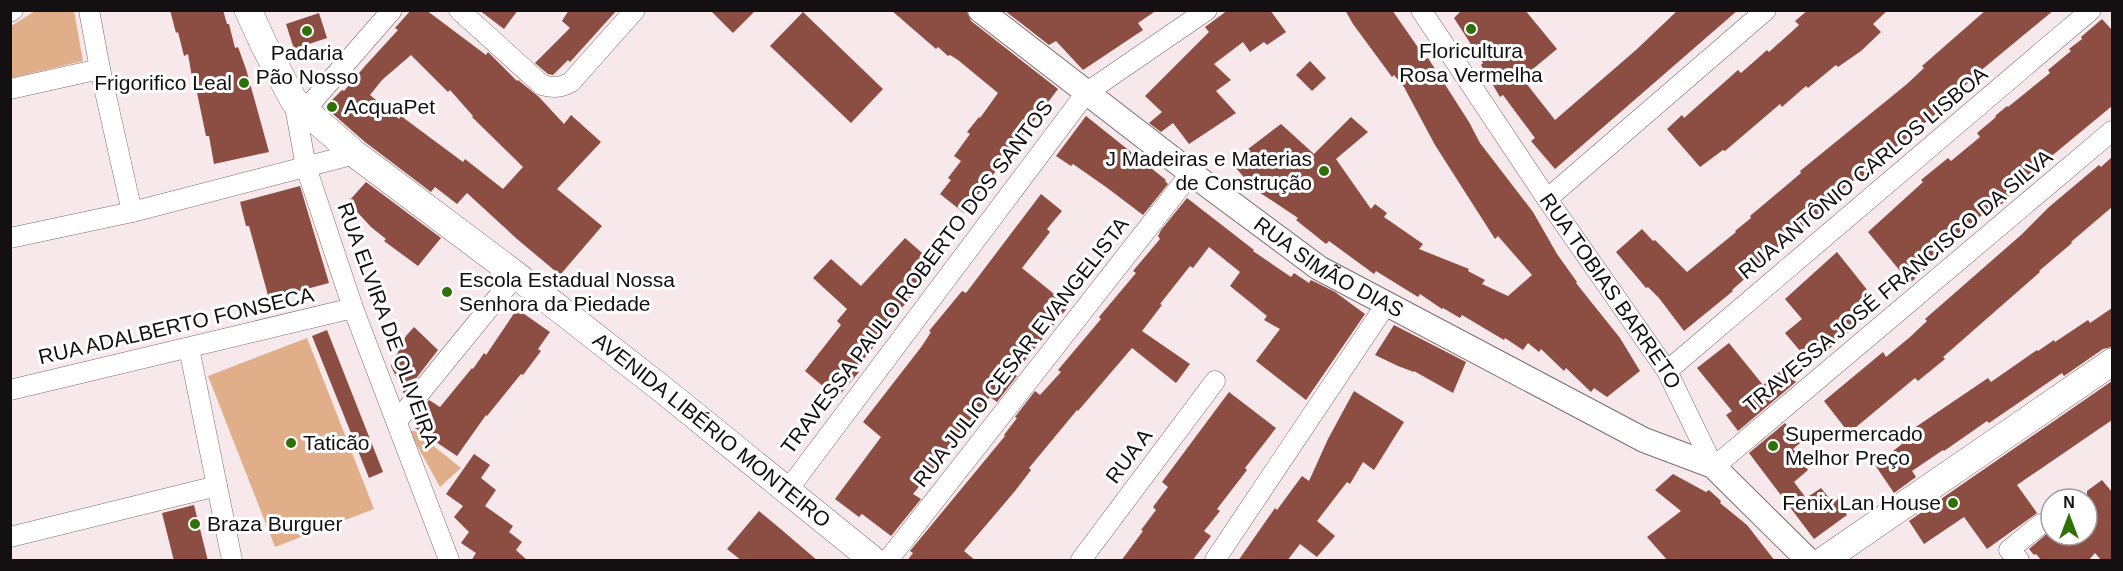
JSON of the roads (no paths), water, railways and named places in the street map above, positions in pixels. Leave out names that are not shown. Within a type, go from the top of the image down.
[{"type":"main road","points":[[248,10],[265,47],[299,106]]},
{"type":"main road","name":"AVENIDA LIBÉRIO MONTEIRO","points":[[299,106],[355,154],[516,274],[662,389],[873,561]]},
{"type":"main road","points":[[1824,561],[2112,362]]},
{"type":"street","points":[[89,10],[132,212]]},
{"type":"street","points":[[299,106],[392,10]]},
{"type":"street","points":[[459,10],[543,85],[555,88],[563,87],[571,82],[635,10]]},
{"type":"street","name":"RUA SIMÃO DIAS","points":[[980,10],[1191,173],[1319,268],[1644,440],[1713,466]]},
{"type":"street","name":"TRAVESSA PAULO ROBERTO DOS SANTOS","points":[[787,491],[1086,93],[1207,10]]},
{"type":"street","points":[[1547,199],[1766,10]]},
{"type":"street","name":"RUA ANTÔNIO CARLOS LISBOA","points":[[1667,371],[2091,10]]},
{"type":"street","name":"RUA TOBIAS BARRETO","points":[[1423,12],[1547,199],[1667,371],[1713,466],[1808,561]]},
{"type":"street","points":[[10,89],[100,69]]},
{"type":"street","name":"RUA ELVIRA DE OLIVEIRA","points":[[299,106],[306,167],[353,308],[449,561]]},
{"type":"street","name":"TRAVESSA JOSÉ FRANCISCO DA SILVA","points":[[1713,466],[2112,131]]},
{"type":"street","points":[[10,238],[132,212],[355,154]]},
{"type":"street","name":"RUA JULIO CESAR EVANGELISTA","points":[[888,561],[1191,173]]},
{"type":"street","points":[[397,422],[516,274]]},
{"type":"street","points":[[1215,561],[1387,303]]},
{"type":"street","name":"RUA ADALBERTO FONSECA","points":[[10,390],[353,308]]},
{"type":"street","points":[[189,348],[232,561]]},
{"type":"street","name":"RUA A","points":[[1081,561],[1215,381]]},
{"type":"street","points":[[10,537],[216,486]]},
{"type":"street","points":[[2019,561],[2009,550],[2039,526]]},
{"type":"place","name":"Floricultura Rosa Vermelha","points":[[1471,29]]},
{"type":"place","name":"Padaria Pão Nosso","points":[[307,31]]},
{"type":"place","name":"Frigorifico Leal","points":[[244,83]]},
{"type":"place","name":"AcquaPet","points":[[332,107]]},
{"type":"place","name":"J Madeiras e Materias de Construção","points":[[1324,171]]},
{"type":"place","name":"Escola Estadual Nossa Senhora da Piedade","points":[[447,292]]},
{"type":"place","name":"Taticão","points":[[291,443]]},
{"type":"place","name":"Supermercado Melhor Preço","points":[[1773,446]]},
{"type":"place","name":"Fenix Lan House","points":[[1953,503]]},
{"type":"place","name":"Braza Burguer","points":[[195,524]]}]
